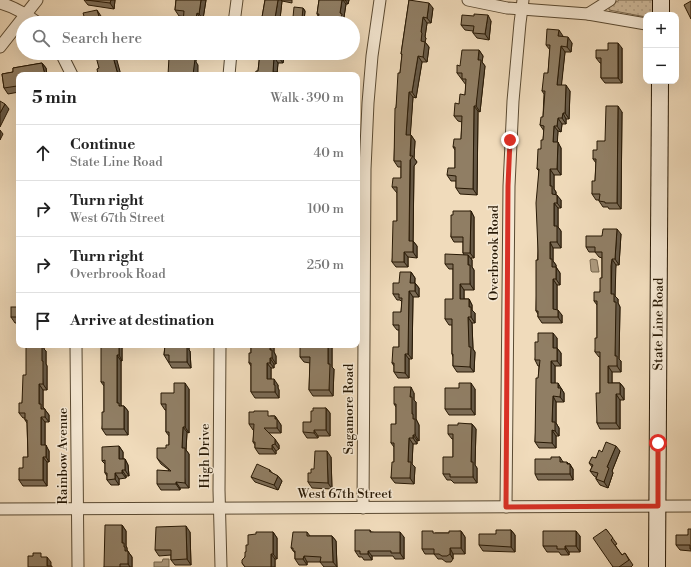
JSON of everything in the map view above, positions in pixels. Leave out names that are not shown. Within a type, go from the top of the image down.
[{"type":"main road","points":[[661,0],[661,12]]},
{"type":"main road","name":"State Line Road","points":[[657,567],[660,84]]},
{"type":"street","points":[[26,14],[37,0]]},
{"type":"street","points":[[235,16],[237,0]]},
{"type":"street","name":"Sagamore Road","points":[[363,508],[365,169],[370,79],[380,0]]},
{"type":"street","points":[[468,0],[522,5],[643,23]]},
{"type":"street","points":[[588,14],[610,0]]},
{"type":"street","points":[[0,3],[29,16]]},
{"type":"street","name":"Overbrook Road","points":[[506,507],[508,186],[513,101],[522,5]]},
{"type":"street","points":[[0,47],[16,27]]},
{"type":"street","points":[[64,60],[70,72]]},
{"type":"street","points":[[229,72],[230,60]]},
{"type":"street","name":"Rainbow Avenue","points":[[76,348],[78,567]]},
{"type":"street","name":"High Drive","points":[[220,348],[221,567]]},
{"type":"street","name":"West 67th Street","points":[[0,509],[691,506]]},
{"type":"shaded area","points":[[619,0],[655,0],[655,12],[643,12],[643,16],[609,10],[609,7]]},
{"type":"shaded area","points":[[590,260],[597,260],[599,272],[591,271]]},
{"type":"shaded area","points":[[163,559],[169,559],[169,567],[154,567],[154,562],[162,562]]},
{"type":"building","points":[[86,0],[111,0],[110,3]]},
{"type":"building","points":[[176,0],[201,0],[199,14],[197,13],[196,16],[184,16],[184,11],[175,10]]},
{"type":"building","points":[[265,0],[278,0],[275,16],[262,16]]},
{"type":"building","points":[[319,0],[342,0],[340,13],[342,14],[342,16],[319,16],[319,14],[317,14]]},
{"type":"building","points":[[409,0],[429,3],[427,18],[423,17],[421,32],[421,41],[425,42],[423,57],[418,56],[412,92],[409,92],[406,135],[411,135],[410,156],[413,156],[410,160],[409,241],[413,241],[413,252],[404,252],[404,262],[392,262],[393,221],[397,221],[397,187],[392,187],[393,178],[401,178],[401,161],[394,161],[395,108],[398,73],[400,73],[401,54]]},
{"type":"building","points":[[691,1],[691,19],[684,5]]},
{"type":"building","points":[[294,7],[303,8],[302,16],[293,16]]},
{"type":"building","points":[[97,10],[99,16],[84,16],[83,13]]},
{"type":"building","points":[[474,14],[488,15],[485,34],[473,33],[474,26],[461,25],[462,15],[474,16]]},
{"type":"building","points":[[547,29],[559,30],[558,36],[568,37],[567,47],[561,46],[557,85],[566,85],[565,113],[563,113],[562,118],[558,118],[557,126],[554,126],[553,142],[558,142],[557,169],[550,169],[550,186],[552,186],[552,194],[557,195],[557,203],[554,203],[554,226],[557,226],[557,242],[550,242],[550,259],[552,259],[552,267],[556,267],[556,279],[553,279],[553,309],[558,310],[558,317],[538,317],[538,311],[536,311],[536,260],[538,260],[538,251],[536,203],[539,169],[537,169],[538,149],[541,149],[544,126],[540,125],[541,117],[543,117],[545,91],[542,91],[544,73],[548,73],[550,45],[546,45]]},
{"type":"building","points":[[608,43],[618,43],[618,78],[601,78],[601,58],[596,58],[596,50],[608,50]]},
{"type":"building","points":[[462,50],[479,50],[478,60],[481,60],[476,106],[474,106],[473,189],[456,188],[456,176],[447,175],[448,168],[455,168],[455,147],[453,147],[454,139],[461,139],[462,116],[454,116],[455,103],[459,104],[460,94],[465,95],[466,79],[462,79],[462,73],[457,73],[457,65],[460,66]]},
{"type":"building","points":[[97,60],[114,60],[117,72],[98,72],[97,69],[99,68]]},
{"type":"building","points":[[169,60],[195,60],[193,72],[168,72]]},
{"type":"building","points":[[259,60],[274,60],[273,72],[256,72],[258,71]]},
{"type":"building","points":[[42,63],[44,72],[16,72],[16,86],[4,88],[2,74],[13,72],[13,68]]},
{"type":"building","points":[[0,101],[5,104],[0,113]]},
{"type":"building","points":[[606,106],[618,106],[617,203],[605,203],[599,201],[600,194],[592,194],[592,181],[595,181],[596,159],[593,159],[593,150],[597,150],[597,141],[605,141]]},
{"type":"building","points":[[453,211],[471,211],[470,253],[463,253],[463,237],[451,237],[451,215],[453,215]]},
{"type":"building","points":[[603,229],[617,229],[615,259],[612,259],[611,266],[611,294],[614,294],[614,302],[616,302],[615,356],[617,356],[617,366],[608,366],[608,383],[620,383],[620,394],[616,394],[616,423],[597,423],[596,393],[600,393],[600,352],[595,352],[595,338],[597,338],[597,301],[594,301],[594,292],[600,292],[600,278],[602,278],[602,252],[595,252],[595,247],[586,247],[586,236],[602,236]]},
{"type":"building","points":[[445,254],[468,255],[468,265],[470,265],[470,284],[460,284],[460,299],[469,299],[469,307],[471,307],[471,317],[468,317],[469,347],[471,347],[470,367],[453,366],[452,319],[445,319],[445,299],[453,299],[453,264],[445,264]]},
{"type":"building","points":[[400,272],[411,272],[410,283],[415,283],[415,291],[409,291],[408,354],[405,354],[405,373],[394,372],[394,363],[392,363],[393,347],[399,347],[399,325],[393,325],[393,312],[401,312],[402,298],[399,298],[399,294],[393,294],[393,283],[399,283]]},
{"type":"building","points":[[11,307],[16,307],[16,317],[11,317]]},
{"type":"building","points":[[538,333],[553,333],[553,348],[557,348],[557,361],[551,361],[551,383],[558,383],[558,388],[561,388],[560,397],[553,396],[552,422],[555,422],[555,431],[552,430],[552,443],[535,442],[536,378],[538,378],[540,360],[535,360],[535,342],[538,342]]},
{"type":"building","points":[[26,348],[42,348],[43,384],[39,384],[39,404],[41,404],[41,409],[45,409],[45,417],[41,417],[41,445],[46,445],[46,457],[43,457],[43,480],[19,480],[19,468],[23,468],[23,457],[28,457],[27,420],[25,420],[25,413],[19,413],[19,403],[22,403],[23,375],[26,375]]},
{"type":"building","points":[[101,348],[119,348],[119,355],[117,355],[117,403],[119,403],[119,406],[124,406],[124,429],[102,429],[102,412],[104,412],[104,382],[101,382]]},
{"type":"building","points":[[165,348],[187,348],[187,362],[169,362],[169,355],[164,355]]},
{"type":"building","points":[[251,348],[270,348],[270,350],[272,350],[272,358],[270,358],[270,363],[267,363],[267,379],[274,379],[275,392],[251,392],[251,363],[249,363],[249,353],[251,353]]},
{"type":"building","points":[[300,348],[328,348],[328,364],[330,364],[329,390],[309,390],[310,357],[300,357]]},
{"type":"building","points":[[174,383],[185,383],[185,427],[183,427],[182,448],[185,448],[185,483],[176,482],[176,484],[157,484],[157,470],[171,471],[157,458],[157,448],[166,448],[166,445],[169,445],[169,432],[166,432],[166,404],[161,404],[161,393],[174,393]]},
{"type":"building","points":[[459,383],[471,383],[471,409],[445,409],[445,388],[459,388]]},
{"type":"building","points":[[394,387],[411,387],[410,397],[412,397],[413,419],[415,419],[415,435],[413,435],[413,438],[409,438],[408,462],[411,462],[410,478],[391,478],[392,462],[394,462],[394,443],[391,443],[391,424],[396,424]]},
{"type":"building","points":[[313,408],[326,408],[326,430],[314,430],[314,433],[303,432],[303,422],[311,422],[311,411],[313,411]]},
{"type":"building","points":[[268,411],[268,416],[275,416],[275,419],[277,419],[277,428],[264,428],[275,439],[275,444],[272,445],[272,449],[255,448],[255,442],[253,442],[254,424],[249,424],[249,412]]},
{"type":"building","points":[[458,423],[472,424],[471,462],[473,462],[473,477],[450,477],[450,474],[443,474],[443,457],[453,457],[453,434],[448,434],[448,425],[458,425]]},
{"type":"building","points":[[606,442],[616,446],[607,467],[609,468],[604,482],[596,479],[598,473],[590,471],[593,465],[589,463],[592,457],[596,458],[599,450],[602,452]]},
{"type":"building","points":[[119,446],[119,459],[125,459],[125,470],[122,470],[122,473],[115,473],[115,479],[107,480],[107,473],[105,473],[105,460],[102,461],[102,447]]},
{"type":"building","points":[[315,451],[327,451],[328,483],[308,482],[308,473],[311,473],[311,469],[314,469]]},
{"type":"building","points":[[551,457],[560,457],[560,462],[567,462],[567,464],[570,464],[570,474],[535,474],[535,459],[551,459]]},
{"type":"building","points":[[257,464],[270,470],[269,471],[278,476],[274,485],[251,477]]},
{"type":"building","points":[[105,525],[122,525],[122,543],[124,543],[125,551],[128,551],[128,564],[120,564],[120,567],[104,567]]},
{"type":"building","points":[[186,526],[187,559],[171,560],[171,550],[155,550],[156,527]]},
{"type":"building","points":[[606,529],[613,538],[611,540],[622,555],[625,553],[629,560],[619,567],[613,567],[593,538]]},
{"type":"building","points":[[688,529],[691,529],[691,549],[690,545],[676,545],[676,535],[688,535]]},
{"type":"building","points":[[355,530],[370,530],[370,532],[400,532],[400,553],[391,553],[391,551],[368,551],[368,554],[360,554],[360,551],[355,551]]},
{"type":"building","points":[[496,530],[511,530],[511,547],[479,545],[479,534],[496,534]]},
{"type":"building","points":[[422,531],[449,533],[449,531],[461,531],[461,548],[450,548],[450,554],[447,556],[434,554],[434,549],[422,549]]},
{"type":"building","points":[[543,531],[576,531],[576,546],[565,546],[565,549],[557,549],[557,546],[543,546]]},
{"type":"building","points":[[256,532],[273,532],[273,554],[271,554],[271,567],[245,567],[242,563],[242,560],[245,557],[246,545],[248,545],[248,535],[256,534]]},
{"type":"building","points":[[293,532],[307,532],[307,536],[332,536],[333,562],[320,562],[321,557],[304,556],[303,559],[295,559],[295,551],[291,548]]},
{"type":"building","points":[[33,553],[41,553],[41,557],[47,557],[47,566],[52,567],[28,567],[28,556],[33,556]]},
{"type":"route","points":[[510,140],[508,186],[506,507],[658,506],[658,443]]}]
